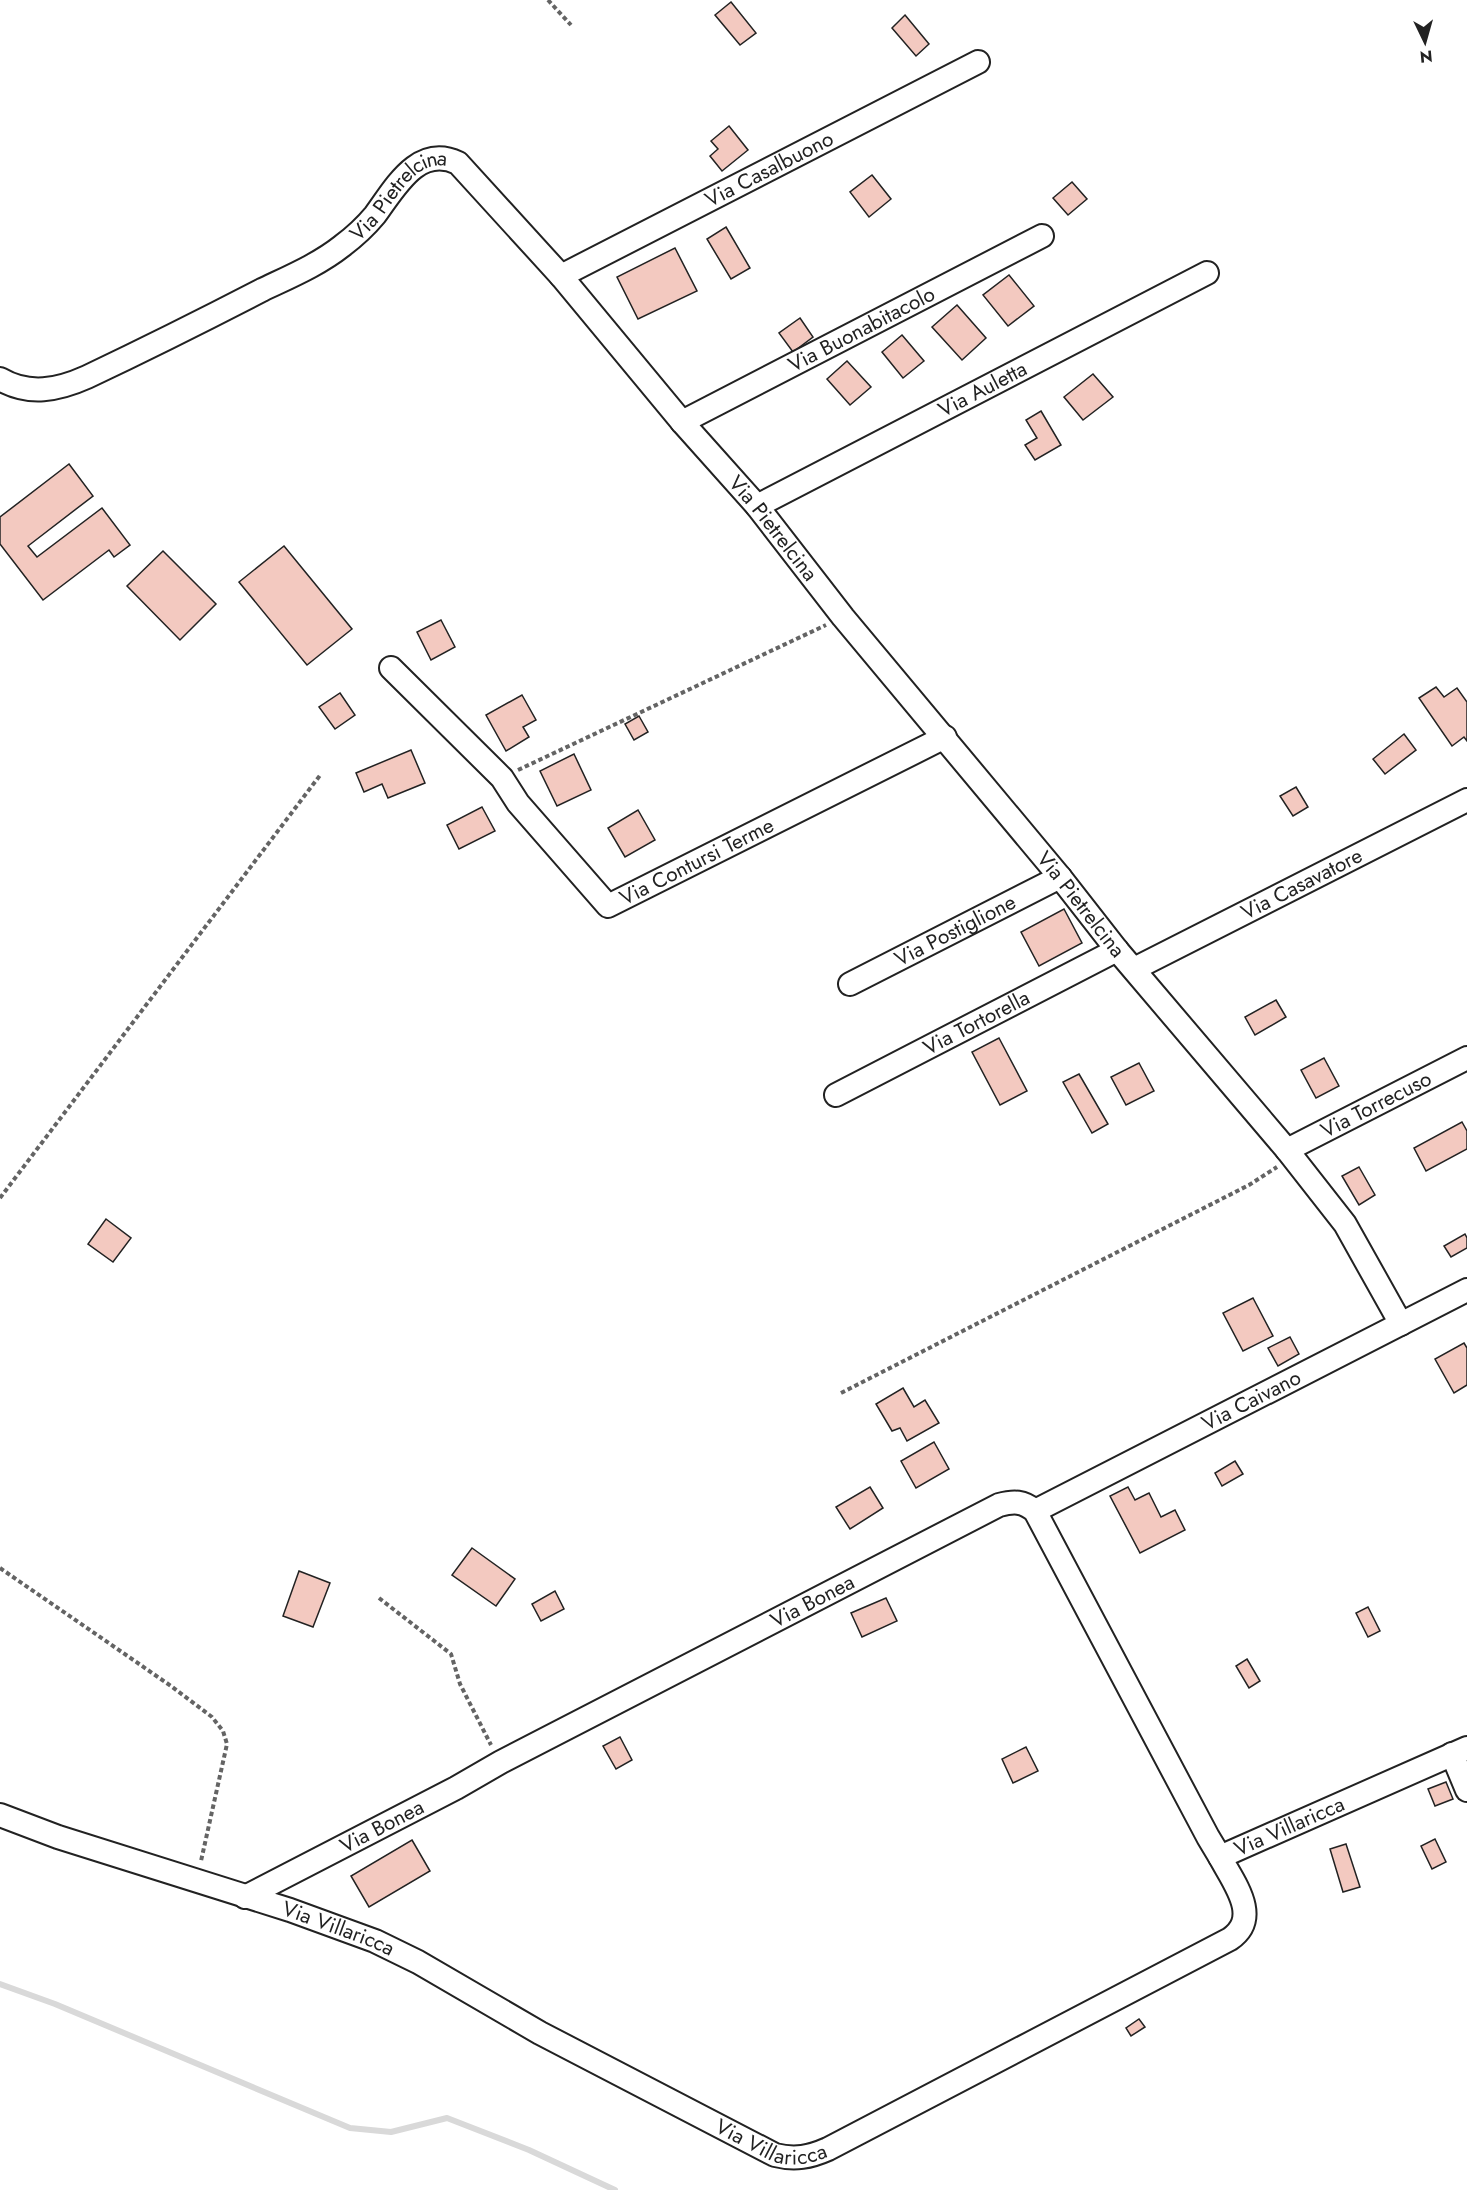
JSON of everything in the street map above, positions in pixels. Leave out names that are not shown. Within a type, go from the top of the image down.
[{"type":"street","name":"Via Casalbuono","points":[[561,276],[978,62]]},
{"type":"street","name":"Via Pietrelcina","points":[[0,379],[16,387],[37,390],[76,382],[247,298],[340,248],[366,225],[408,172],[416,166],[434,159],[448,158],[458,163],[468,171],[561,276],[682,422],[757,506],[843,617],[945,737],[1117,950],[1290,1153],[1345,1224],[1401,1324]]},
{"type":"street","name":"Via Buonabitacolo","points":[[682,422],[1042,236]]},
{"type":"street","name":"Via Auletta","points":[[757,506],[1207,273]]},
{"type":"street","name":"Via Contursi Terme","points":[[391,668],[502,778],[519,803],[608,906],[945,737]]},
{"type":"street","name":"Via Casavatore","points":[[1134,969],[1467,800]]},
{"type":"street","name":"Via Postiglione","points":[[850,984],[1060,877]]},
{"type":"street","name":"Via Tortorella","points":[[836,1095],[1117,950]]},
{"type":"street","name":"Via Torrecuso","points":[[1290,1153],[1467,1058]]},
{"type":"street","name":"Via Caivano","points":[[1035,1511],[1467,1290]]},
{"type":"street","name":"Via Bonea","points":[[245,1898],[456,1788],[501,1762],[999,1505],[1019,1502],[1035,1511]]},
{"type":"street","points":[[1035,1511],[1220,1857]]},
{"type":"street","points":[[1460,1751],[1467,1790]]},
{"type":"street","name":"Via Villaricca","points":[[0,1815],[58,1837],[323,1922],[390,1948],[540,2034],[776,2155],[793,2158],[816,2154],[828,2149],[1238,1934],[1243,1927],[1246,1915],[1239,1893],[1220,1857],[1460,1751]]},
{"type":"path","points":[[548,0],[571,25]]},
{"type":"path","points":[[502,778],[843,617]]},
{"type":"path","points":[[0,1198],[321,774]]},
{"type":"path","points":[[841,1393],[1249,1185],[1290,1153]]},
{"type":"path","points":[[0,1568],[171,1686],[212,1717],[223,1731],[227,1744],[196,1881]]},
{"type":"path","points":[[379,1598],[451,1654],[460,1684],[473,1713],[501,1762]]},
{"type":"building","points":[[731,2],[756,33],[740,45],[715,15]]},
{"type":"building","points":[[905,15],[929,44],[916,56],[892,28]]},
{"type":"building","points":[[729,126],[748,150],[722,171],[710,156],[718,149],[711,141]]},
{"type":"building","points":[[872,175],[891,199],[869,217],[850,192]]},
{"type":"building","points":[[1072,182],[1087,199],[1068,215],[1053,198]]},
{"type":"building","points":[[726,227],[750,268],[731,279],[707,239]]},
{"type":"building","points":[[675,248],[697,291],[638,319],[617,277]]},
{"type":"building","points":[[1009,275],[1034,306],[1008,326],[983,295]]},
{"type":"building","points":[[957,305],[986,338],[962,360],[932,327]]},
{"type":"building","points":[[800,318],[813,337],[793,352],[779,333]]},
{"type":"building","points":[[902,335],[924,361],[903,378],[882,352]]},
{"type":"building","points":[[847,361],[871,387],[850,405],[827,379]]},
{"type":"building","points":[[1093,374],[1113,397],[1083,420],[1064,397]]},
{"type":"building","points":[[1041,411],[1061,445],[1035,460],[1025,445],[1037,438],[1026,420]]},
{"type":"building","points":[[69,464],[93,496],[28,546],[37,557],[102,508],[130,545],[114,557],[109,550],[43,600],[0,544],[0,517]]},
{"type":"building","points":[[284,546],[352,629],[307,665],[239,582]]},
{"type":"building","points":[[163,551],[216,604],[180,640],[127,586]]},
{"type":"building","points":[[441,620],[455,647],[431,660],[417,632]]},
{"type":"building","points":[[1436,687],[1444,697],[1457,688],[1467,702],[1467,741],[1464,737],[1452,746],[1419,698]]},
{"type":"building","points":[[340,693],[355,715],[335,729],[319,707]]},
{"type":"building","points":[[522,695],[536,720],[523,727],[529,737],[506,751],[486,715]]},
{"type":"building","points":[[639,716],[648,732],[634,740],[625,724]]},
{"type":"building","points":[[1404,734],[1416,750],[1385,774],[1373,759]]},
{"type":"building","points":[[411,750],[425,783],[388,798],[382,784],[364,792],[356,773]]},
{"type":"building","points":[[574,754],[591,790],[557,806],[540,771]]},
{"type":"building","points":[[1296,787],[1308,807],[1293,816],[1280,796]]},
{"type":"building","points":[[482,807],[495,831],[459,849],[447,825]]},
{"type":"building","points":[[638,810],[655,840],[625,857],[608,828]]},
{"type":"building","points":[[1064,909],[1082,943],[1039,966],[1021,932]]},
{"type":"building","points":[[1276,1000],[1286,1017],[1255,1035],[1245,1017]]},
{"type":"building","points":[[999,1038],[1027,1091],[1000,1105],[972,1052]]},
{"type":"building","points":[[1324,1058],[1339,1086],[1316,1098],[1301,1070]]},
{"type":"building","points":[[1139,1063],[1154,1091],[1126,1105],[1111,1077]]},
{"type":"building","points":[[1079,1074],[1108,1124],[1092,1133],[1063,1082]]},
{"type":"building","points":[[1462,1122],[1467,1131],[1467,1149],[1426,1171],[1414,1148]]},
{"type":"building","points":[[1359,1167],[1375,1195],[1359,1205],[1342,1176]]},
{"type":"building","points":[[106,1219],[131,1238],[113,1262],[88,1244]]},
{"type":"building","points":[[1465,1234],[1467,1248],[1451,1257],[1444,1246]]},
{"type":"building","points":[[1253,1298],[1273,1336],[1243,1351],[1223,1313]]},
{"type":"building","points":[[1290,1337],[1299,1354],[1278,1366],[1268,1348]]},
{"type":"building","points":[[1464,1343],[1467,1348],[1467,1385],[1454,1393],[1435,1359]]},
{"type":"building","points":[[903,1388],[914,1407],[925,1400],[939,1423],[907,1441],[900,1428],[892,1431],[876,1404]]},
{"type":"building","points":[[934,1442],[949,1469],[916,1488],[901,1461]]},
{"type":"building","points":[[1235,1461],[1243,1474],[1222,1486],[1215,1473]]},
{"type":"building","points":[[870,1487],[883,1508],[850,1529],[836,1507]]},
{"type":"building","points":[[1128,1487],[1135,1500],[1149,1493],[1161,1517],[1175,1510],[1185,1530],[1140,1553],[1110,1496]]},
{"type":"building","points":[[472,1548],[515,1579],[496,1606],[452,1575]]},
{"type":"building","points":[[299,1571],[330,1583],[313,1627],[283,1616]]},
{"type":"building","points":[[555,1591],[564,1609],[541,1621],[532,1604]]},
{"type":"building","points":[[886,1598],[897,1621],[862,1637],[851,1613]]},
{"type":"building","points":[[1368,1607],[1380,1631],[1368,1637],[1356,1613]]},
{"type":"building","points":[[1247,1659],[1260,1681],[1249,1688],[1236,1666]]},
{"type":"building","points":[[620,1737],[632,1760],[616,1769],[603,1746]]},
{"type":"building","points":[[1026,1747],[1038,1771],[1013,1783],[1002,1759]]},
{"type":"building","points":[[1446,1782],[1453,1799],[1435,1806],[1428,1789]]},
{"type":"building","points":[[1435,1839],[1446,1862],[1432,1869],[1421,1846]]},
{"type":"building","points":[[412,1840],[430,1871],[369,1907],[351,1876]]},
{"type":"building","points":[[1346,1844],[1360,1887],[1343,1892],[1330,1849]]},
{"type":"building","points":[[1139,2019],[1145,2027],[1131,2036],[1126,2028]]},
{"type":"waterway","points":[[0,1984],[55,2004],[350,2128],[391,2132],[447,2118],[529,2150],[615,2190]]}]
